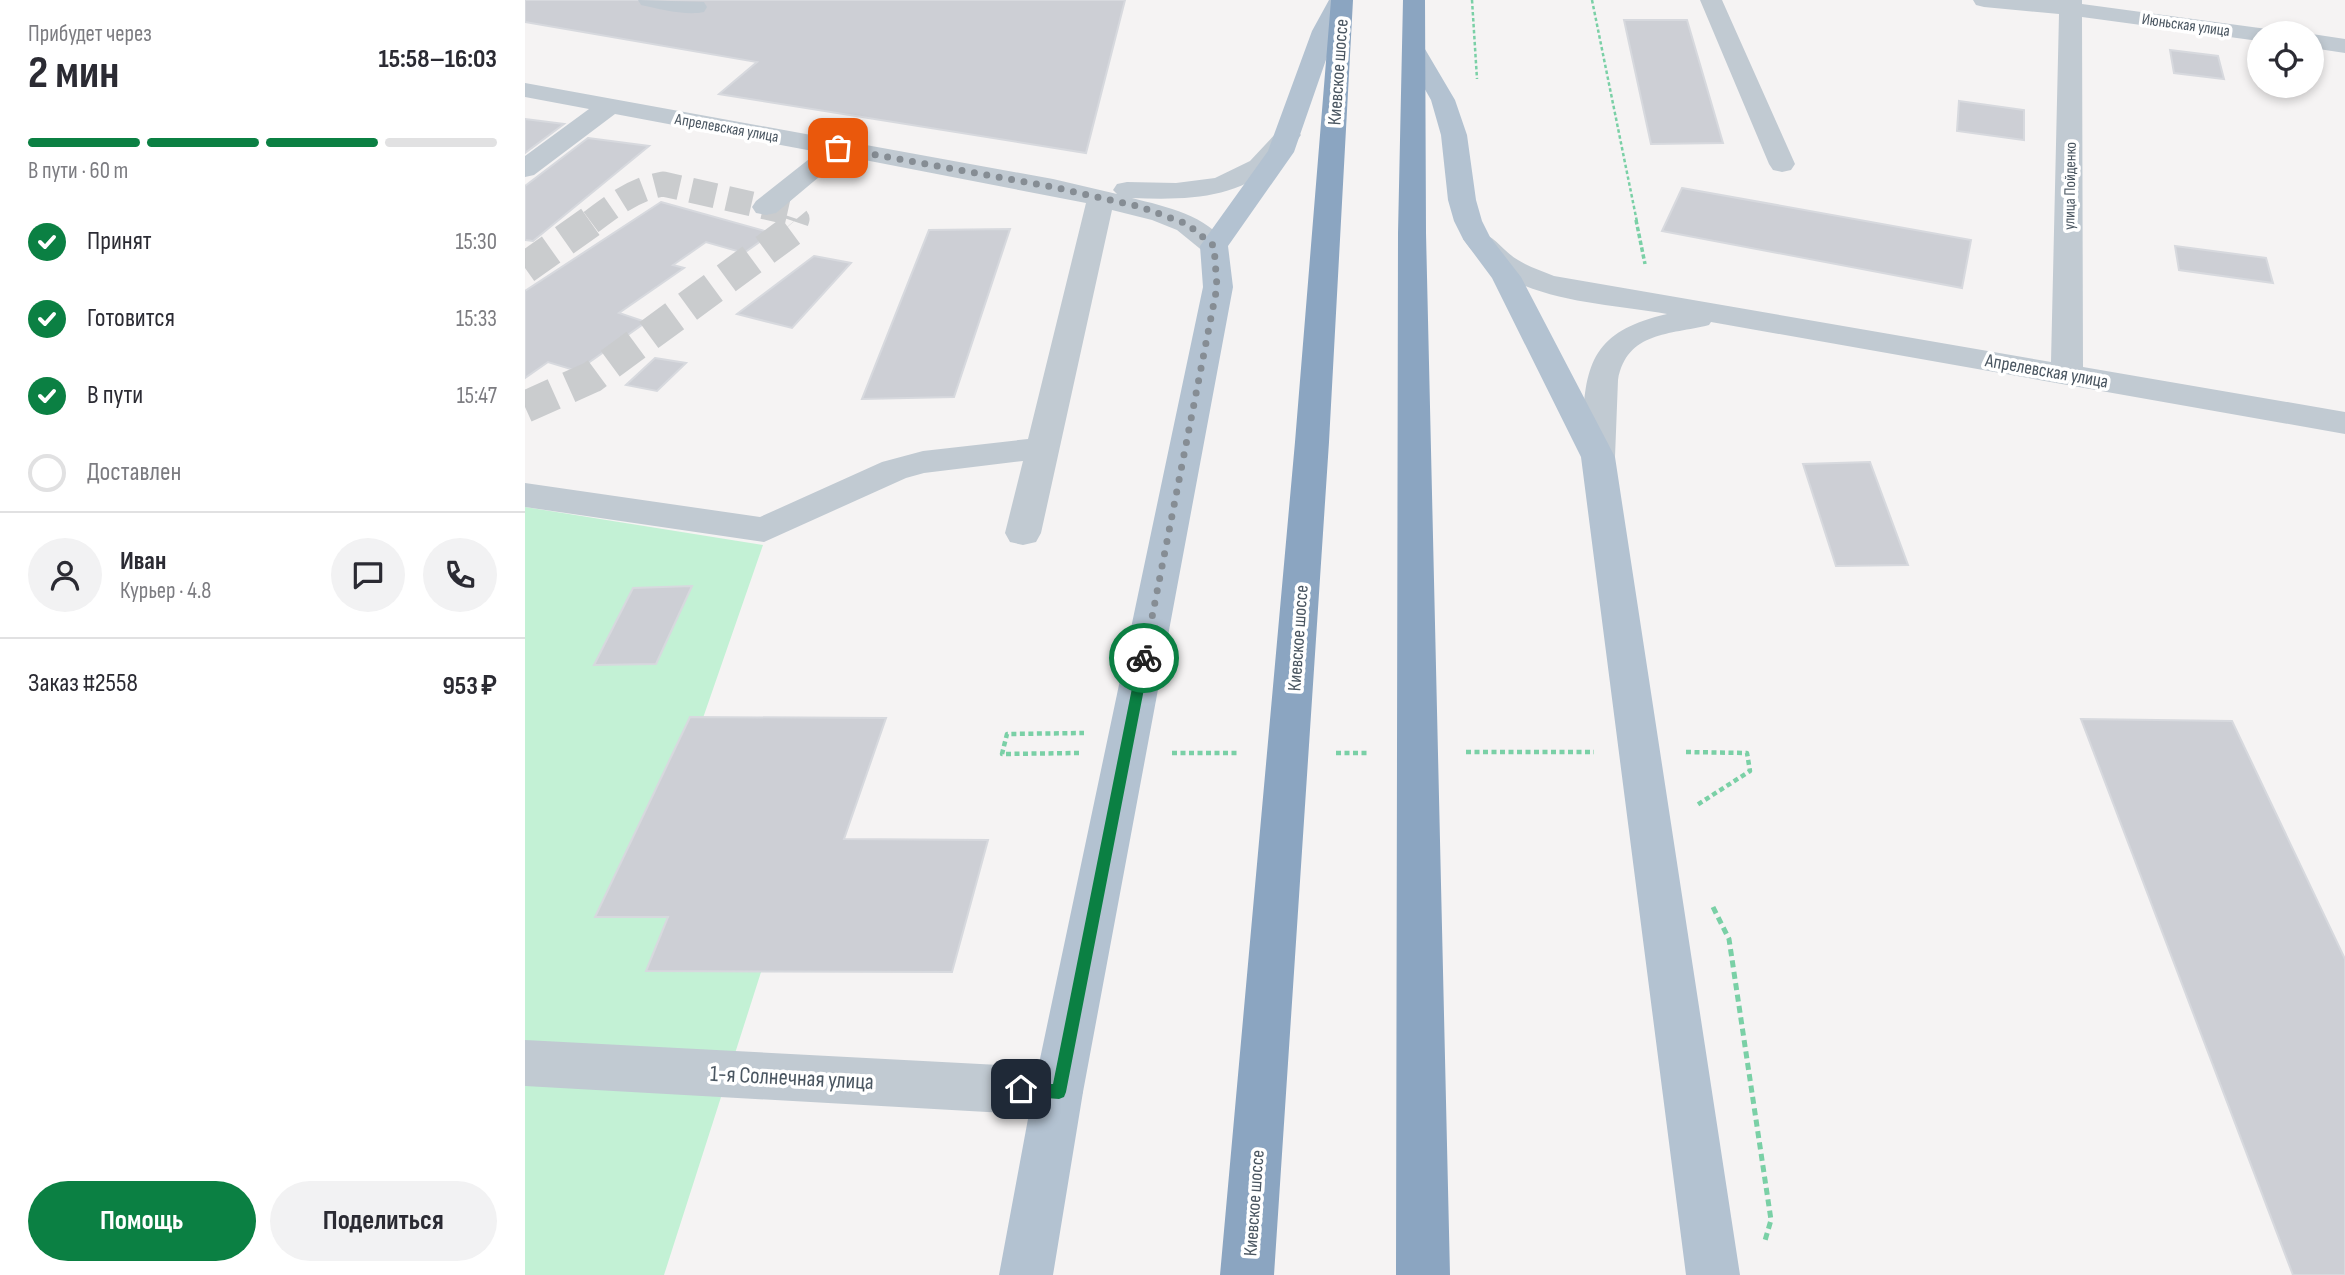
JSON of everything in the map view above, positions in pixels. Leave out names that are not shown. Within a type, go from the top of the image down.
[{"type":"highway","name":"Киевское шоссе","points":[[1247,1275],[1313,428],[1341,0]]},
{"type":"highway","points":[[1414,0],[1413,430],[1423,1275]]},
{"type":"main road","points":[[1026,1275],[1059,1092],[1217,287],[1214,246],[1281,152],[1324,31],[1341,0]]},
{"type":"main road","points":[[1414,49],[1443,100],[1454,135],[1462,200],[1477,239],[1506,277],[1598,457],[1713,1275]]},
{"type":"main road","points":[[1697,1153],[1700,1275]]},
{"type":"street","points":[[649,0],[696,7]]},
{"type":"street","points":[[1711,0],[1782,164]]},
{"type":"street","name":"Июньская улица","points":[[1984,0],[2071,4],[2247,32]]},
{"type":"street","name":"улица Пойденко","points":[[2067,373],[2071,4]]},
{"type":"street","points":[[2324,43],[2345,46]]},
{"type":"street","name":"Апрелевская улица","points":[[525,90],[1053,187]]},
{"type":"street","points":[[525,169],[610,106]]},
{"type":"street","points":[[1053,187],[1176,192],[1219,186],[1255,170],[1288,135]]},
{"type":"street","points":[[766,207],[838,148]]},
{"type":"street","points":[[1053,187],[1141,207],[1187,224],[1214,246]]},
{"type":"street","points":[[1023,533],[1101,198]]},
{"type":"street","points":[[1477,239],[1507,266],[1546,284],[1749,318]]},
{"type":"street","points":[[1598,457],[1604,371],[1616,348],[1644,330],[1673,321],[1749,318]]},
{"type":"street","name":"Апрелевская улица","points":[[1749,318],[2345,423]]},
{"type":"street","points":[[525,495],[764,530],[904,468],[985,453],[1042,448]]},
{"type":"street","name":"1-я Солнечная улица","points":[[525,1063],[1059,1092]]},
{"type":"path","points":[[1472,0],[1478,89]]},
{"type":"path","points":[[1592,0],[1646,270]]},
{"type":"path","points":[[1002,754],[1007,734],[1089,733]]},
{"type":"path","points":[[1685,740],[1688,766]]},
{"type":"path","points":[[1691,793],[1693,807],[1750,771],[1747,753]]},
{"type":"path","points":[[1708,896],[1729,939],[1771,1220],[1762,1253]]},
{"type":"green space","points":[[525,507],[763,545],[695,741],[771,941],[664,1275],[525,1275]]},
{"type":"building","points":[[525,0],[1125,0],[1086,153],[719,94],[757,62],[525,22]]},
{"type":"building","points":[[1624,20],[1687,20],[1723,143],[1651,144]]},
{"type":"building","points":[[2170,50],[2218,56],[2224,79],[2174,73]]},
{"type":"building","points":[[1959,101],[2024,110],[2024,140],[1957,131]]},
{"type":"building","points":[[525,119],[564,124],[525,153]]},
{"type":"building","points":[[588,138],[649,146],[533,241],[525,240],[525,186]]},
{"type":"building","points":[[1682,188],[1971,240],[1962,288],[1662,231]]},
{"type":"building","points":[[661,202],[772,233],[744,253],[706,242],[673,265],[684,268],[619,313],[646,322],[577,371],[548,362],[525,378],[525,291]]},
{"type":"building","points":[[1010,229],[954,397],[862,399],[929,230]]},
{"type":"building","points":[[2175,246],[2266,258],[2273,283],[2179,270]]},
{"type":"building","points":[[814,256],[851,263],[792,328],[737,314]]},
{"type":"building","points":[[655,358],[686,363],[657,391],[626,385]]},
{"type":"building","points":[[1870,462],[1908,565],[1836,566],[1803,464]]},
{"type":"building","points":[[692,586],[656,664],[594,665],[633,588]]},
{"type":"building","points":[[690,717],[886,718],[844,839],[988,840],[952,972],[646,971],[668,917],[595,917]]},
{"type":"building","points":[[2081,719],[2232,721],[2345,959],[2345,1275],[2293,1275]]},
{"type":"tunnel","points":[[591,222],[634,194],[663,184],[792,213],[797,219],[796,222]]},
{"type":"tunnel","points":[[525,268],[593,220]]},
{"type":"tunnel","points":[[525,407],[592,377],[792,230],[796,220]]},
{"type":"way so far","points":[[838,148],[1053,187],[1141,207],[1187,224],[1214,246],[1217,287],[1144,658]]},
{"type":"route","points":[[1021,1089],[1059,1092],[1144,658]]}]
